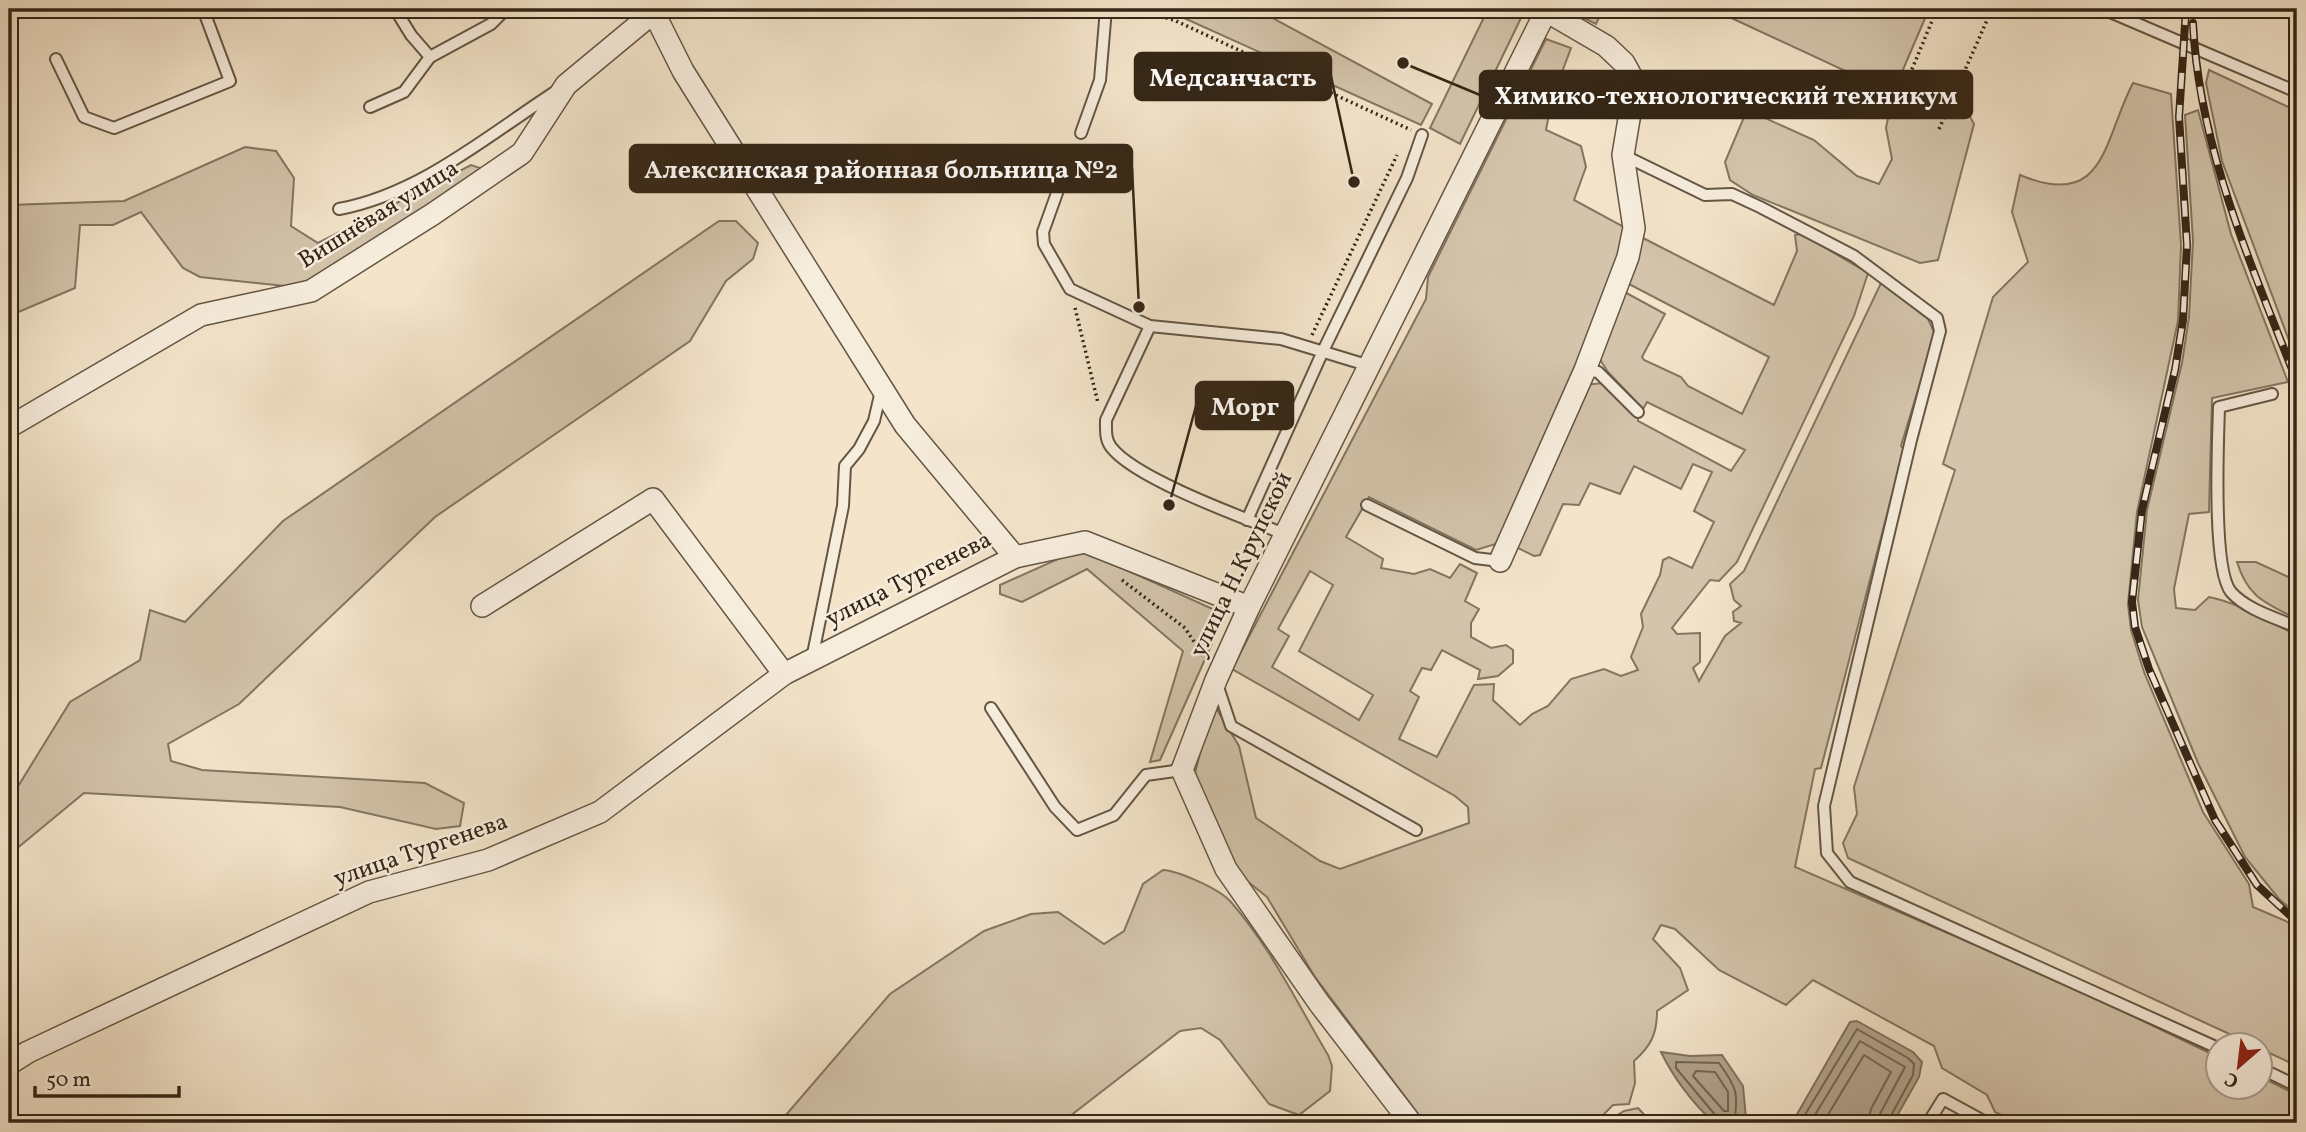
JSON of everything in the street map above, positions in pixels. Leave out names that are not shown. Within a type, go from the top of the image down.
[{"type":"street","points":[[1500,561],[1586,370],[1628,257],[1634,228],[1623,155],[1634,83],[1624,63],[1606,46],[1546,10]]},
{"type":"street","name":"улица Н.Крупской","points":[[1182,770],[1216,680],[1249,607],[1546,10]]},
{"type":"street","points":[[653,11],[683,71],[905,425],[1015,556]]},
{"type":"street","name":"Вишнёвая улица","points":[[9,427],[201,315],[312,291],[523,153],[566,85],[653,11]]},
{"type":"street","points":[[482,606],[653,499],[784,674]]},
{"type":"street","name":"улица Тургенева","points":[[9,1064],[28,1052],[369,891],[488,860],[600,812],[784,674],[1015,556],[1085,542],[1249,607]]},
{"type":"street","points":[[1182,770],[1226,869],[1319,1003],[1408,1122]]},
{"type":"lane","points":[[56,59],[84,117],[114,128],[230,81],[203,9]]},
{"type":"lane","points":[[395,9],[411,35],[430,57]]},
{"type":"lane","points":[[370,107],[404,93],[430,57],[491,24],[506,9]]},
{"type":"lane","points":[[1081,132],[1100,80],[1107,9]]},
{"type":"lane","points":[[2103,9],[2297,92]]},
{"type":"lane","points":[[339,209],[373,203],[408,187],[566,85]]},
{"type":"lane","points":[[1247,520],[1323,351],[1407,178],[1422,135]]},
{"type":"lane","points":[[1072,151],[1043,232],[1044,244],[1070,289],[1150,326],[1281,339],[1370,366]]},
{"type":"lane","points":[[1623,155],[1705,195],[1732,194],[1854,256],[1937,318],[1940,331],[1901,480],[1824,806],[1827,853],[1850,882],[2204,1042]]},
{"type":"lane","points":[[1150,326],[1106,420],[1106,435],[1111,447],[1134,465],[1226,513],[1287,534]]},
{"type":"lane","points":[[1586,370],[1598,372],[1638,412]]},
{"type":"lane","points":[[812,660],[844,506],[845,466],[859,449],[874,421],[882,388]]},
{"type":"lane","points":[[2272,394],[2219,407],[2217,527],[2229,591],[2245,603],[2297,627]]},
{"type":"lane","points":[[1367,505],[1475,558],[1500,561]]},
{"type":"lane","points":[[1216,680],[1231,726],[1416,830]]},
{"type":"lane","points":[[991,708],[1055,807],[1077,830],[1114,815],[1146,775],[1182,770]]},
{"type":"lane","points":[[2274,1075],[2297,1086]]},
{"type":"lane","points":[[1928,1123],[1943,1099],[1987,1123]]},
{"type":"path","points":[[1134,9],[1174,20],[1422,135]]},
{"type":"path","points":[[1895,110],[1937,9]]},
{"type":"path","points":[[1939,129],[1992,9]]},
{"type":"path","points":[[1404,141],[1410,129]]},
{"type":"path","points":[[1307,346],[1398,153]]},
{"type":"path","points":[[1070,289],[1106,435]]},
{"type":"path","points":[[1115,575],[1185,628],[1199,646],[1216,680]]},
{"type":"shaded area","points":[[1164,9],[1256,9],[1432,104],[1421,125]]},
{"type":"shaded area","points":[[1488,9],[1520,9],[1521,18],[1460,144],[1430,128]]},
{"type":"shaded area","points":[[1565,9],[1603,9],[1596,24]]},
{"type":"shaded area","points":[[1712,9],[1929,9],[1893,93]]},
{"type":"shaded area","points":[[1546,39],[1571,48],[1552,99],[1546,130],[1581,146],[1586,167],[1574,200],[1624,227],[1603,307],[1553,428],[1499,543],[1476,550],[1369,497],[1346,537],[1383,559],[1381,568],[1414,574],[1430,569],[1450,578],[1460,564],[1477,573],[1465,601],[1479,609],[1471,623],[1471,637],[1491,648],[1506,645],[1513,650],[1513,663],[1498,676],[1478,679],[1480,670],[1442,650],[1431,670],[1422,668],[1410,691],[1419,697],[1399,739],[1437,757],[1474,685],[1494,684],[1493,700],[1520,725],[1532,714],[1548,706],[1571,679],[1604,669],[1621,676],[1638,670],[1631,657],[1643,627],[1641,614],[1660,575],[1663,560],[1669,557],[1692,568],[1714,522],[1694,511],[1712,472],[1693,464],[1681,489],[1634,466],[1620,494],[1590,483],[1579,505],[1563,504],[1540,555],[1534,556],[1512,545],[1585,385],[1603,383],[1638,416],[1638,421],[1731,471],[1745,450],[1647,402],[1643,409],[1608,372],[1597,355],[1621,290],[1665,314],[1642,357],[1644,360],[1681,377],[1688,386],[1742,414],[1769,357],[1625,282],[1643,238],[1774,305],[1797,251],[1795,235],[1802,234],[1868,273],[1854,316],[1737,562],[1719,581],[1710,580],[1672,628],[1677,634],[1700,633],[1700,662],[1693,668],[1699,681],[1725,636],[1741,623],[1734,621],[1733,612],[1741,606],[1734,600],[1730,584],[1744,571],[1881,283],[1928,319],[1935,334],[1901,446],[1904,449],[1821,768],[1815,769],[1795,867],[2068,985],[2204,1050],[2204,1100],[2274,1100],[2274,1084],[2297,1095],[2297,1123],[2018,1123],[1995,1112],[1987,1095],[1942,1068],[1934,1046],[1813,980],[1786,1005],[1719,970],[1675,929],[1661,925],[1653,939],[1680,968],[1688,990],[1657,1011],[1652,1039],[1634,1061],[1635,1083],[1629,1104],[1613,1105],[1598,1120],[1599,1123],[1425,1123],[1315,977],[1267,897],[1242,877],[1224,844],[1195,773],[1204,737],[1216,708],[1239,746],[1256,818],[1320,861],[1340,869],[1469,823],[1468,807],[1455,796],[1232,669],[1426,299],[1428,277]],"holes":[[[1310,571],[1333,585],[1299,651],[1373,695],[1359,720],[1272,667],[1289,636],[1278,629]]]},
{"type":"shaded area","points":[[2209,70],[2297,111],[2297,362],[2222,161],[2206,83]]},
{"type":"shaded area","points":[[2133,83],[2171,94],[2181,245],[2178,321],[2137,512],[2128,604],[2131,630],[2144,672],[2203,812],[2249,884],[2253,907],[2286,921],[2297,930],[2297,1066],[2274,1055],[2274,1030],[2221,1030],[1848,858],[1843,843],[1857,814],[1854,787],[1955,470],[1943,464],[1993,297],[2028,262],[2012,212],[2020,175],[2048,184],[2070,184],[2086,177],[2098,164],[2107,147]]},
{"type":"shaded area","points":[[1933,92],[1964,105],[1974,124],[1938,260],[1920,263],[1753,195],[1730,180],[1725,162],[1747,110],[1814,140],[1857,176],[1879,184],[1892,159],[1886,128],[1893,93]]},
{"type":"shaded area","points":[[2198,110],[2231,234],[2288,382],[2212,398],[2209,512],[2189,514],[2174,589],[2176,608],[2195,610],[2209,597],[2243,608],[2297,635],[2297,914],[2279,899],[2245,857],[2198,763],[2142,627],[2138,600],[2147,510],[2182,363],[2189,317],[2193,241],[2185,115]]},
{"type":"shaded area","points":[[245,147],[276,151],[294,178],[291,226],[318,243],[471,165],[486,170],[304,288],[200,277],[183,268],[141,212],[113,225],[80,225],[75,288],[9,316],[9,205],[124,201]]},
{"type":"shaded area","points":[[719,221],[736,221],[758,243],[753,259],[726,281],[690,341],[435,517],[239,704],[168,744],[171,761],[202,770],[425,783],[464,803],[460,826],[436,829],[340,807],[84,793],[9,855],[9,801],[70,702],[140,660],[150,610],[185,622],[283,521]]},
{"type":"shaded area","points":[[1080,549],[1215,610],[1222,621],[1160,760],[1150,762],[1183,651],[1087,569],[1022,602],[1000,594],[1000,585]]},
{"type":"shaded area","points":[[2237,562],[2256,562],[2297,581],[2297,619],[2253,592],[2241,574]]},
{"type":"shaded area","points":[[1163,870],[1198,881],[1230,901],[1258,937],[1328,1055],[1332,1066],[1330,1091],[1299,1115],[1269,1104],[1220,1040],[1201,1028],[1180,1031],[1061,1123],[779,1123],[890,994],[984,931],[1031,914],[1058,912],[1104,944],[1124,931],[1143,884]]},
{"type":"shaded area","points":[[1638,1108],[1652,1123],[1611,1123],[1611,1119],[1624,1111]]},
{"type":"water","points":[[1857,1021],[1913,1052],[1922,1062],[1919,1077],[1893,1123],[1792,1123],[1850,1022]]},
{"type":"water","points":[[1661,1052],[1690,1056],[1722,1055],[1743,1086],[1746,1118],[1735,1123],[1714,1123],[1684,1090]]},
{"type":"railway","points":[[2186,9],[2179,117],[2187,245],[2183,320],[2175,370],[2142,510],[2132,602],[2135,627],[2149,669],[2215,820],[2257,885],[2297,922]]},
{"type":"railway","points":[[2193,23],[2205,116],[2230,206],[2297,382]]},
{"type":"place","name":"Химико-технологический техникум","points":[[1403,63]]},
{"type":"place","name":"Медсанчасть","points":[[1354,182]]},
{"type":"place","name":"Алексинская районная больница №2","points":[[1139,307]]},
{"type":"place","name":"Морг","points":[[1169,505]]}]
